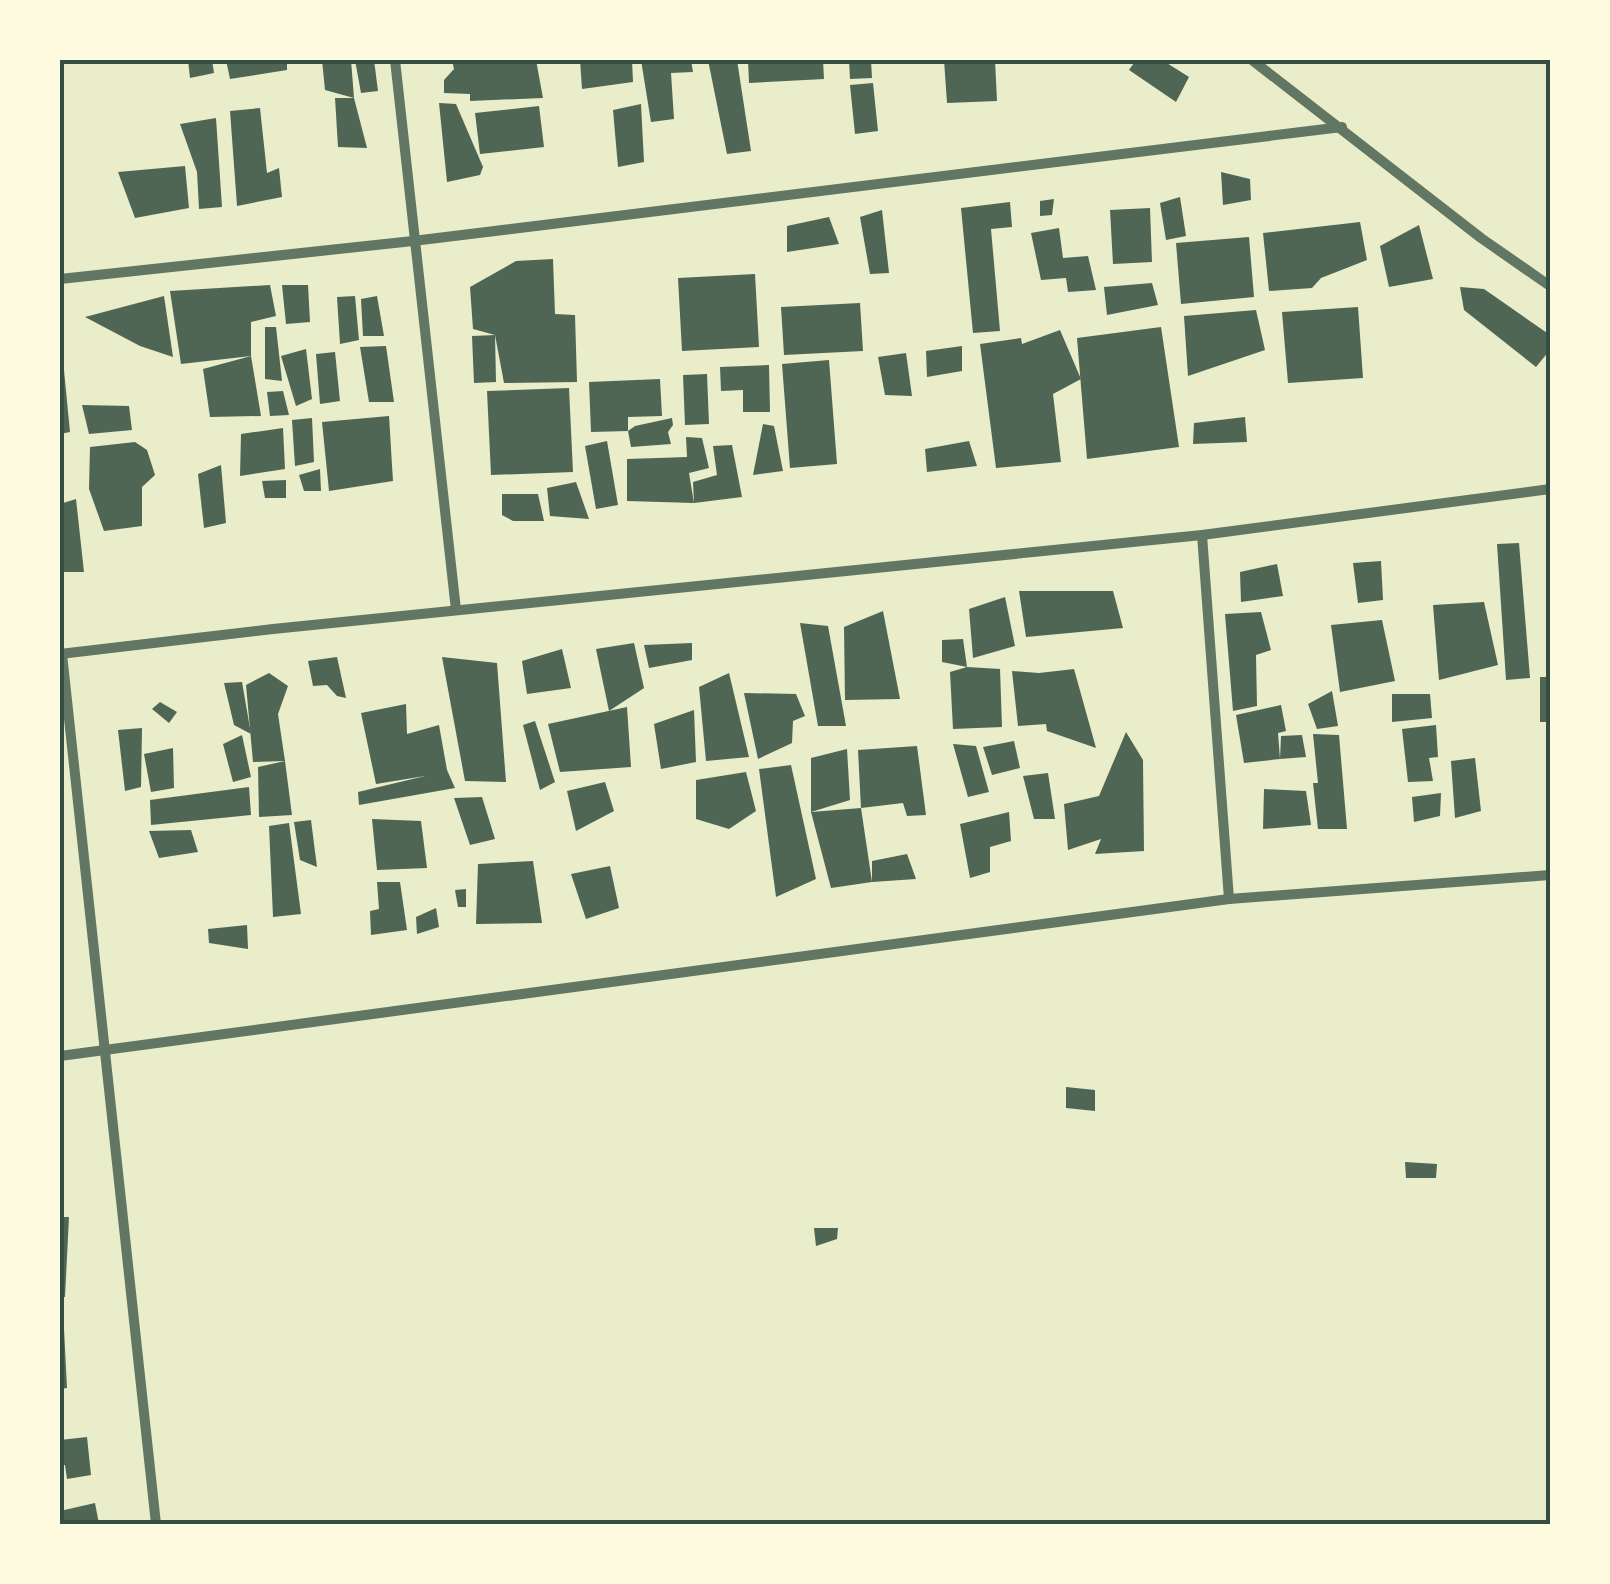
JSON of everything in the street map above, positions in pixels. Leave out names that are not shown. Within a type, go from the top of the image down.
[{"type":"street","points":[[395,60],[456,610]]},
{"type":"street","points":[[1252,60],[1481,238],[1550,286]]},
{"type":"street","points":[[60,279],[413,241],[1342,127]]},
{"type":"street","points":[[156,1524],[61,654],[1202,535],[1550,489]]},
{"type":"street","points":[[1202,535],[1229,900]]},
{"type":"street","points":[[60,1056],[1229,900],[1550,876]]},
{"type":"building","points":[[188,60],[212,60],[214,73],[190,78]]},
{"type":"building","points":[[226,60],[287,60],[287,70],[230,79]]},
{"type":"building","points":[[322,60],[351,60],[354,98],[325,90]]},
{"type":"building","points":[[355,60],[374,60],[378,91],[361,93]]},
{"type":"building","points":[[452,60],[536,60],[543,98],[470,101],[470,94],[444,93],[444,80],[454,69]]},
{"type":"building","points":[[580,60],[632,60],[633,82],[582,89]]},
{"type":"building","points":[[641,60],[691,60],[693,72],[671,73],[674,119],[651,122]]},
{"type":"building","points":[[708,60],[737,60],[751,151],[727,154]]},
{"type":"building","points":[[748,60],[823,60],[824,79],[749,83]]},
{"type":"building","points":[[849,60],[871,60],[872,78],[850,79]]},
{"type":"building","points":[[944,60],[995,60],[997,101],[947,103]]},
{"type":"building","points":[[1136,60],[1162,60],[1189,77],[1176,102],[1129,70]]},
{"type":"building","points":[[873,83],[878,131],[855,134],[850,85]]},
{"type":"building","points":[[335,98],[354,98],[367,148],[338,147]]},
{"type":"building","points":[[439,103],[456,104],[483,167],[480,175],[447,182]]},
{"type":"building","points":[[641,104],[644,162],[618,167],[613,110]]},
{"type":"building","points":[[539,106],[544,147],[480,154],[475,113]]},
{"type":"building","points":[[260,108],[267,173],[279,168],[282,197],[237,206],[230,111]]},
{"type":"building","points":[[216,118],[222,207],[199,209],[197,172],[180,124]]},
{"type":"building","points":[[185,166],[189,208],[135,218],[118,172]]},
{"type":"building","points":[[1221,172],[1250,179],[1251,200],[1223,205]]},
{"type":"building","points":[[1180,197],[1186,236],[1166,240],[1160,203]]},
{"type":"building","points":[[1054,199],[1052,215],[1040,216],[1040,201]]},
{"type":"building","points":[[1010,202],[1012,227],[991,229],[1000,331],[973,333],[961,208]]},
{"type":"building","points":[[1150,208],[1152,262],[1113,264],[1110,210]]},
{"type":"building","points":[[882,210],[889,273],[870,274],[860,217]]},
{"type":"building","points":[[829,217],[839,244],[787,252],[787,226]]},
{"type":"building","points":[[1360,222],[1367,260],[1321,278],[1312,288],[1269,291],[1263,233]]},
{"type":"building","points":[[1419,225],[1433,279],[1389,287],[1380,246]]},
{"type":"building","points":[[1059,228],[1063,258],[1088,256],[1096,290],[1068,292],[1066,278],[1041,280],[1031,233]]},
{"type":"building","points":[[1249,237],[1254,297],[1181,304],[1176,243]]},
{"type":"building","points":[[553,259],[555,314],[575,315],[577,382],[504,383],[495,335],[473,329],[470,287],[516,261]]},
{"type":"building","points":[[755,274],[759,347],[682,351],[678,278]]},
{"type":"building","points":[[1152,283],[1158,305],[1107,315],[1104,287]]},
{"type":"building","points":[[270,285],[276,316],[251,322],[251,356],[181,364],[170,291]]},
{"type":"building","points":[[282,285],[308,285],[310,322],[286,324]]},
{"type":"building","points":[[1460,287],[1484,289],[1550,335],[1550,350],[1536,367],[1464,310]]},
{"type":"building","points":[[164,296],[173,357],[140,346],[85,317]]},
{"type":"building","points":[[355,296],[359,340],[340,344],[337,297]]},
{"type":"building","points":[[377,296],[384,336],[363,336],[361,299]]},
{"type":"building","points":[[860,303],[863,351],[784,355],[781,307]]},
{"type":"building","points":[[1358,307],[1363,378],[1288,383],[1282,312]]},
{"type":"building","points":[[1256,310],[1265,350],[1188,376],[1184,316]]},
{"type":"building","points":[[265,327],[276,327],[282,381],[265,379]]},
{"type":"building","points":[[1161,327],[1179,447],[1087,459],[1077,338]]},
{"type":"building","points":[[1060,330],[1081,379],[1053,394],[1061,462],[996,468],[980,344],[1021,338],[1022,344]]},
{"type":"building","points":[[495,335],[496,382],[474,383],[472,336]]},
{"type":"building","points":[[386,346],[394,402],[369,402],[360,347]]},
{"type":"building","points":[[962,346],[962,371],[927,377],[926,351]]},
{"type":"building","points":[[306,349],[312,399],[296,406],[281,356]]},
{"type":"building","points":[[335,352],[340,401],[320,404],[316,354]]},
{"type":"building","points":[[906,353],[912,396],[885,395],[878,357]]},
{"type":"building","points":[[251,356],[261,416],[210,417],[203,369]]},
{"type":"building","points":[[60,360],[70,432],[60,434]]},
{"type":"building","points":[[829,360],[837,464],[790,468],[782,364]]},
{"type":"building","points":[[769,365],[770,412],[743,412],[743,390],[721,391],[720,367]]},
{"type":"building","points":[[707,374],[709,424],[685,425],[683,375]]},
{"type":"building","points":[[660,379],[662,416],[628,417],[628,431],[591,432],[589,382]]},
{"type":"building","points":[[569,388],[573,472],[491,475],[487,391]]},
{"type":"building","points":[[283,391],[289,415],[270,416],[267,392]]},
{"type":"building","points":[[82,405],[129,406],[132,430],[89,434]]},
{"type":"building","points":[[389,416],[393,481],[329,491],[322,422]]},
{"type":"building","points":[[1245,417],[1247,442],[1193,444],[1194,423]]},
{"type":"building","points":[[312,418],[314,462],[295,466],[292,420]]},
{"type":"building","points":[[672,418],[668,432],[671,444],[631,447],[628,431],[635,426]]},
{"type":"building","points":[[763,424],[774,426],[783,471],[753,475]]},
{"type":"building","points":[[283,428],[285,469],[240,476],[241,434]]},
{"type":"building","points":[[686,437],[702,438],[709,468],[689,473],[694,503],[627,501],[627,459],[687,457]]},
{"type":"building","points":[[607,441],[618,505],[596,509],[585,446]]},
{"type":"building","points":[[969,441],[977,466],[927,472],[925,449]]},
{"type":"building","points":[[135,442],[147,450],[155,475],[142,487],[142,526],[104,531],[89,489],[90,447]]},
{"type":"building","points":[[732,445],[742,497],[694,503],[693,482],[717,475],[713,446]]},
{"type":"building","points":[[221,465],[226,523],[204,528],[198,474]]},
{"type":"building","points":[[320,469],[321,491],[304,491],[299,475]]},
{"type":"building","points":[[286,480],[286,498],[265,498],[262,481]]},
{"type":"building","points":[[576,482],[589,519],[550,516],[547,488]]},
{"type":"building","points":[[502,494],[538,494],[544,521],[513,521],[502,515]]},
{"type":"building","points":[[76,499],[84,572],[60,572],[60,504]]},
{"type":"building","points":[[1519,543],[1530,678],[1506,680],[1497,544]]},
{"type":"building","points":[[1381,561],[1383,600],[1358,603],[1353,563]]},
{"type":"building","points":[[1277,564],[1283,596],[1241,602],[1240,572]]},
{"type":"building","points":[[1019,591],[1113,591],[1123,628],[1026,637]]},
{"type":"building","points":[[1005,597],[1015,646],[973,658],[969,609]]},
{"type":"building","points":[[1484,602],[1498,665],[1439,680],[1433,605]]},
{"type":"building","points":[[883,611],[900,699],[845,700],[844,627]]},
{"type":"building","points":[[1261,612],[1271,650],[1256,655],[1257,706],[1233,711],[1225,614]]},
{"type":"building","points":[[1382,620],[1395,681],[1340,692],[1331,625]]},
{"type":"building","points":[[800,623],[828,626],[846,726],[818,726]]},
{"type":"building","points":[[963,639],[967,667],[942,662],[942,640]]},
{"type":"building","points":[[634,643],[644,688],[609,711],[596,649]]},
{"type":"building","points":[[692,643],[692,660],[649,668],[644,645]]},
{"type":"building","points":[[562,649],[571,688],[527,694],[522,661]]},
{"type":"building","points":[[337,657],[346,698],[337,696],[327,685],[313,686],[308,661]]},
{"type":"building","points":[[442,657],[497,663],[506,782],[465,781]]},
{"type":"building","points":[[967,667],[1000,669],[1002,727],[953,729],[950,672]]},
{"type":"building","points":[[1074,669],[1096,748],[1047,731],[1046,724],[1018,726],[1012,671]]},
{"type":"building","points":[[269,673],[288,686],[278,714],[285,761],[253,762],[246,685]]},
{"type":"building","points":[[729,673],[749,757],[706,761],[699,687]]},
{"type":"building","points":[[1540,677],[1550,677],[1550,722],[1540,722]]},
{"type":"building","points":[[242,682],[251,734],[234,725],[224,683]]},
{"type":"building","points":[[1332,691],[1338,726],[1317,729],[1308,704]]},
{"type":"building","points":[[744,693],[796,694],[805,716],[793,721],[792,743],[758,759]]},
{"type":"building","points":[[1392,694],[1430,694],[1432,718],[1392,722]]},
{"type":"building","points":[[160,702],[177,712],[169,723],[152,709]]},
{"type":"building","points":[[406,704],[407,734],[439,725],[447,770],[455,788],[359,805],[358,792],[425,776],[376,784],[361,713]]},
{"type":"building","points":[[1281,705],[1286,731],[1278,733],[1280,759],[1244,763],[1236,715]]},
{"type":"building","points":[[627,707],[631,767],[560,772],[548,724]]},
{"type":"building","points":[[694,710],[696,762],[661,769],[654,724]]},
{"type":"building","points":[[535,721],[555,782],[540,790],[523,725]]},
{"type":"building","points":[[1436,725],[1438,757],[1429,758],[1433,781],[1408,782],[1402,729]]},
{"type":"building","points":[[142,728],[141,787],[125,791],[118,730]]},
{"type":"building","points":[[1126,732],[1143,760],[1144,851],[1095,854],[1101,839],[1068,850],[1064,804],[1099,796]]},
{"type":"building","points":[[1313,734],[1339,735],[1347,829],[1318,829]]},
{"type":"building","points":[[242,735],[251,777],[233,782],[223,744]]},
{"type":"building","points":[[1302,735],[1306,757],[1280,759],[1281,736]]},
{"type":"building","points":[[1014,741],[1020,768],[992,775],[983,747]]},
{"type":"building","points":[[953,744],[976,746],[989,792],[968,797]]},
{"type":"building","points":[[917,746],[926,815],[907,816],[903,803],[861,808],[858,750]]},
{"type":"building","points":[[173,748],[174,788],[151,792],[144,754]]},
{"type":"building","points":[[847,749],[850,800],[811,812],[811,758]]},
{"type":"building","points":[[1475,758],[1481,811],[1455,818],[1451,761]]},
{"type":"building","points":[[285,761],[292,815],[259,817],[258,767]]},
{"type":"building","points":[[791,765],[816,879],[776,897],[759,769]]},
{"type":"building","points":[[746,772],[756,811],[729,829],[696,819],[696,780]]},
{"type":"building","points":[[1048,773],[1055,819],[1034,819],[1023,776]]},
{"type":"building","points":[[605,782],[614,811],[576,831],[567,791]]},
{"type":"building","points":[[249,787],[251,815],[151,825],[150,800]]},
{"type":"building","points":[[1264,789],[1306,791],[1311,825],[1263,829]]},
{"type":"building","points":[[1441,793],[1440,816],[1414,822],[1412,797]]},
{"type":"building","points":[[482,797],[495,839],[470,845],[454,798]]},
{"type":"building","points":[[861,808],[872,882],[831,888],[811,812]]},
{"type":"building","points":[[1009,812],[1011,841],[990,847],[990,872],[970,878],[960,824]]},
{"type":"building","points":[[372,819],[421,821],[427,868],[377,870]]},
{"type":"building","points":[[311,820],[317,867],[300,860],[294,822]]},
{"type":"building","points":[[289,823],[301,914],[273,917],[269,826]]},
{"type":"building","points":[[191,830],[198,852],[159,858],[149,831]]},
{"type":"building","points":[[907,854],[916,879],[872,882],[872,861]]},
{"type":"building","points":[[533,861],[542,923],[476,924],[478,864]]},
{"type":"building","points":[[610,866],[619,908],[586,919],[571,874]]},
{"type":"building","points":[[377,882],[400,882],[407,930],[371,935],[370,911],[379,909]]},
{"type":"building","points":[[466,889],[466,907],[458,907],[455,890]]},
{"type":"building","points":[[436,908],[439,927],[417,934],[416,917]]},
{"type":"building","points":[[247,925],[248,949],[209,943],[208,929]]},
{"type":"building","points":[[1066,1087],[1095,1090],[1095,1111],[1066,1108]]},
{"type":"building","points":[[1405,1162],[1437,1164],[1436,1178],[1406,1178]]},
{"type":"building","points":[[60,1217],[69,1217],[65,1297],[60,1297]]},
{"type":"building","points":[[814,1228],[838,1228],[837,1239],[816,1246]]},
{"type":"building","points":[[60,1329],[64,1329],[67,1388],[60,1389]]},
{"type":"building","points":[[87,1437],[91,1475],[67,1479],[65,1465],[60,1466],[60,1440]]},
{"type":"building","points":[[95,1503],[99,1524],[60,1524],[60,1511]]}]
